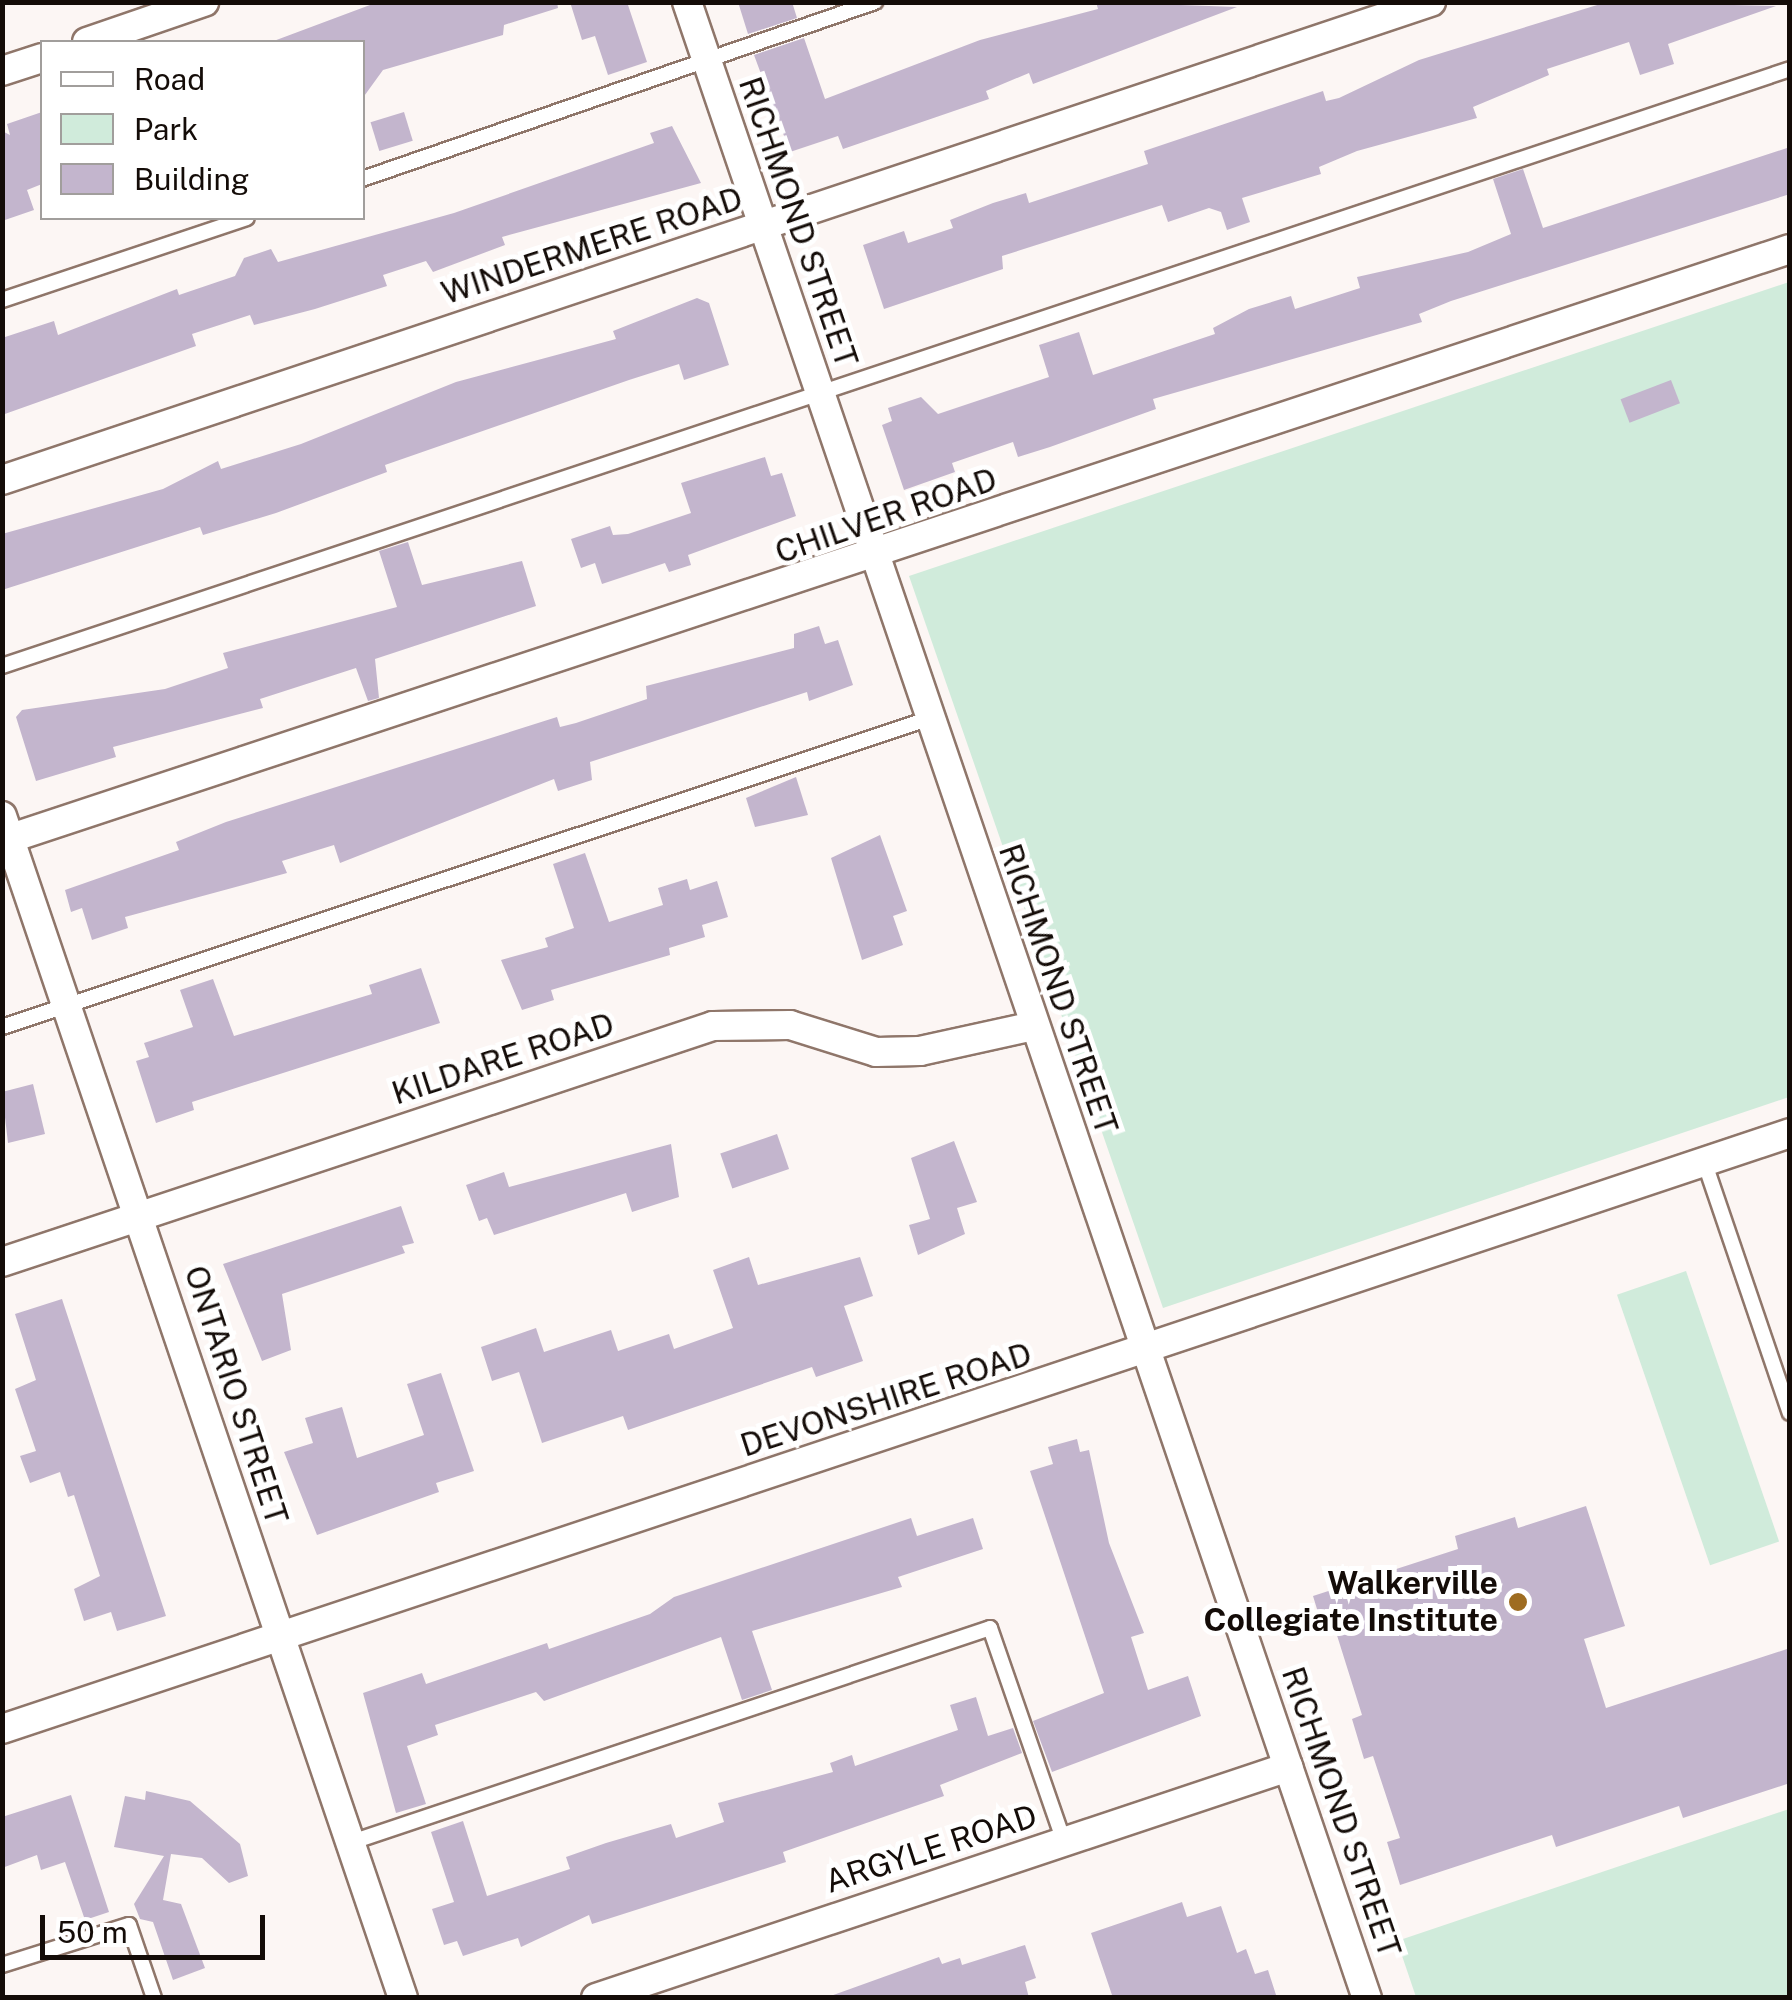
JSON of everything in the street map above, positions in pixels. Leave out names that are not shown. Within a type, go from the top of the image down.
[{"type":"street","points":[[93,40],[204,2]]},
{"type":"street","name":"RICHMOND STREET","points":[[686,2],[928,720],[1368,1998]]},
{"type":"street","name":"WINDERMERE ROAD","points":[[2,480],[1431,2]]},
{"type":"street","points":[[2,72],[40,59]]},
{"type":"street","name":"CHILVER ROAD","points":[[5,831],[875,558],[1790,249]]},
{"type":"street","name":"ONTARIO STREET","points":[[5,831],[402,1998]]},
{"type":"street","name":"KILDARE ROAD","points":[[2,1262],[713,1026],[790,1025],[876,1052],[920,1051],[1034,1026]]},
{"type":"street","name":"DEVONSHIRE ROAD","points":[[2,1728],[1145,1352],[1790,1133]]},
{"type":"street","name":"ARGYLE ROAD","points":[[596,1998],[1288,1767]]},
{"type":"lane","points":[[365,178],[875,2]]},
{"type":"lane","points":[[2,666],[1790,69]]},
{"type":"lane","points":[[2,300],[242,220]]},
{"type":"lane","points":[[2,1027],[928,720]]},
{"type":"lane","points":[[1704,1161],[1790,1413]]},
{"type":"lane","points":[[349,1843],[990,1628],[1064,1842]]},
{"type":"lane","points":[[2,1964],[129,1925],[154,1998]]},
{"type":"green space","points":[[1789,282],[1789,1097],[1163,1308],[909,576]]},
{"type":"green space","points":[[1686,1271],[1779,1541],[1710,1565],[1617,1295]]},
{"type":"green space","points":[[1789,1809],[1789,1997],[1416,1997],[1397,1941]]},
{"type":"building","points":[[378,2],[557,2],[558,8],[504,25],[503,35],[383,70],[365,95],[365,40],[276,40]]},
{"type":"building","points":[[570,2],[627,2],[647,62],[608,75],[595,36],[582,40]]},
{"type":"building","points":[[738,2],[792,2],[797,18],[748,34]]},
{"type":"building","points":[[1096,2],[1237,7],[1033,84],[1029,73],[986,91],[989,99],[843,149],[838,136],[790,152],[754,55],[804,38],[825,99],[980,40],[1098,9]]},
{"type":"building","points":[[1607,2],[1776,6],[1668,44],[1674,64],[1640,75],[1629,42],[1547,69],[1549,75],[1473,107],[1477,118],[1357,151],[1319,167],[1321,174],[1242,198],[1250,222],[1227,230],[1221,212],[1209,208],[1168,222],[1162,205],[1002,256],[1003,269],[884,309],[863,245],[904,231],[908,243],[953,228],[950,220],[993,203],[1026,193],[1029,203],[1148,164],[1144,151],[1323,91],[1326,101],[1339,98],[1419,60]]},
{"type":"building","points":[[404,112],[413,141],[379,151],[371,122]]},
{"type":"building","points":[[40,113],[40,185],[27,190],[34,210],[2,221],[2,131],[10,135],[7,124]]},
{"type":"building","points":[[672,126],[701,183],[502,237],[505,245],[433,272],[426,261],[383,275],[387,286],[315,309],[254,325],[250,315],[192,334],[196,346],[2,415],[2,338],[54,321],[58,335],[177,289],[179,295],[235,276],[244,258],[271,249],[278,262],[454,213],[654,143],[650,133]]},
{"type":"building","points":[[1790,147],[1790,194],[1451,301],[1419,314],[1422,322],[1153,399],[1156,409],[1050,447],[1018,457],[1013,442],[952,463],[955,472],[904,490],[882,425],[892,421],[888,408],[921,397],[938,414],[1049,377],[1039,345],[1079,332],[1093,375],[1215,334],[1213,328],[1249,309],[1291,296],[1295,309],[1360,288],[1357,277],[1468,252],[1511,234],[1493,179],[1523,169],[1543,228]]},
{"type":"building","points":[[697,298],[709,303],[729,365],[684,380],[679,364],[385,465],[387,472],[276,513],[203,535],[200,527],[2,590],[2,534],[163,489],[218,461],[221,469],[301,444],[456,382],[616,339],[613,331]]},
{"type":"building","points":[[1671,380],[1680,403],[1630,423],[1621,399]]},
{"type":"building","points":[[765,457],[771,476],[782,473],[796,516],[688,555],[691,565],[669,572],[665,563],[602,584],[595,563],[581,568],[571,539],[610,526],[613,535],[628,534],[691,513],[681,483]]},
{"type":"building","points":[[408,542],[422,585],[522,561],[536,606],[375,659],[379,698],[368,701],[356,668],[260,699],[263,708],[113,747],[116,757],[36,781],[16,717],[22,710],[165,689],[228,668],[223,653],[397,607],[379,551]]},
{"type":"building","points":[[819,626],[825,644],[838,640],[853,685],[809,701],[807,692],[590,762],[592,780],[558,791],[554,779],[340,863],[334,845],[282,861],[287,873],[125,917],[128,928],[92,940],[82,908],[71,912],[65,890],[179,850],[176,842],[226,822],[557,717],[560,727],[576,723],[647,699],[646,686],[794,648],[794,634]]},
{"type":"building","points":[[796,777],[808,815],[755,827],[746,798]]},
{"type":"building","points":[[880,835],[907,911],[893,916],[903,945],[862,960],[831,858]]},
{"type":"building","points":[[585,853],[609,922],[663,905],[658,888],[687,879],[690,890],[717,881],[728,917],[702,925],[705,937],[669,948],[670,955],[551,990],[554,1000],[522,1010],[501,960],[548,947],[545,938],[574,928],[553,864]]},
{"type":"building","points":[[421,968],[440,1023],[192,1102],[194,1110],[156,1123],[136,1061],[149,1057],[144,1043],[193,1027],[180,990],[213,979],[234,1036],[372,994],[369,985]]},
{"type":"building","points":[[33,1084],[45,1134],[8,1143],[2,1092]]},
{"type":"building","points":[[777,1134],[789,1169],[732,1189],[720,1154]]},
{"type":"building","points":[[954,1141],[977,1202],[957,1208],[965,1234],[918,1255],[909,1225],[930,1219],[911,1158]]},
{"type":"building","points":[[671,1144],[679,1197],[632,1212],[626,1193],[494,1235],[487,1218],[479,1221],[466,1185],[504,1172],[509,1187]]},
{"type":"building","points":[[401,1206],[414,1243],[402,1246],[405,1253],[282,1294],[291,1350],[262,1361],[223,1264]]},
{"type":"building","points":[[749,1257],[758,1285],[860,1257],[873,1296],[844,1306],[863,1361],[816,1377],[812,1367],[628,1430],[623,1416],[542,1443],[519,1372],[492,1381],[481,1347],[536,1328],[544,1352],[611,1330],[618,1351],[669,1334],[674,1349],[733,1328],[713,1270]]},
{"type":"building","points":[[62,1299],[166,1616],[117,1631],[111,1612],[84,1621],[74,1589],[100,1576],[74,1495],[68,1497],[60,1472],[30,1483],[20,1456],[36,1451],[15,1389],[36,1380],[15,1314]]},
{"type":"building","points":[[441,1373],[474,1471],[436,1483],[439,1492],[317,1535],[284,1452],[313,1443],[305,1418],[342,1407],[357,1458],[424,1435],[407,1384]]},
{"type":"building","points":[[1077,1439],[1080,1452],[1089,1450],[1109,1543],[1144,1633],[1131,1637],[1148,1690],[1188,1676],[1201,1716],[1052,1772],[1033,1721],[1104,1693],[1030,1471],[1053,1464],[1048,1447]]},
{"type":"building","name":"Walkerville Collegiate Institute","points":[[1586,1506],[1625,1626],[1584,1639],[1606,1708],[1790,1648],[1790,1783],[1683,1818],[1679,1806],[1556,1847],[1552,1835],[1400,1885],[1387,1842],[1400,1838],[1373,1756],[1364,1759],[1352,1719],[1362,1715],[1335,1629],[1324,1632],[1313,1596],[1458,1549],[1455,1536],[1515,1517],[1518,1528]]},
{"type":"building","points":[[911,1518],[917,1536],[973,1518],[983,1549],[898,1577],[902,1587],[752,1631],[772,1690],[742,1700],[721,1637],[544,1701],[536,1692],[435,1725],[438,1735],[407,1746],[426,1804],[396,1813],[363,1693],[422,1673],[426,1684],[547,1643],[549,1649],[650,1614],[674,1597]]},
{"type":"building","points":[[976,1697],[988,1736],[1013,1728],[1022,1753],[940,1785],[944,1796],[783,1852],[786,1862],[592,1924],[589,1915],[521,1947],[518,1938],[463,1956],[457,1941],[444,1945],[432,1909],[454,1902],[431,1832],[463,1821],[487,1896],[570,1869],[566,1857],[606,1843],[671,1824],[676,1838],[724,1822],[718,1803],[833,1772],[830,1763],[852,1755],[855,1766],[958,1730],[950,1705]]},
{"type":"building","points":[[146,1791],[190,1801],[240,1844],[248,1876],[229,1883],[202,1858],[171,1854],[163,1900],[181,1904],[205,1968],[173,1980],[153,1922],[140,1919],[134,1904],[164,1856],[114,1847],[125,1796],[145,1800]]},
{"type":"building","points":[[71,1795],[109,1912],[85,1920],[65,1862],[41,1870],[37,1855],[2,1868],[2,1817]]},
{"type":"building","points":[[1182,1902],[1187,1917],[1221,1906],[1237,1953],[1246,1949],[1255,1974],[1268,1970],[1277,1998],[1113,1998],[1091,1933]]},
{"type":"building","points":[[1025,1945],[1036,1978],[1025,1982],[1029,1998],[825,1998],[939,1957],[942,1964],[960,1958],[962,1965]]},
{"type":"place","name":"Walkerville Collegiate Institute","points":[[1518,1602]]}]
